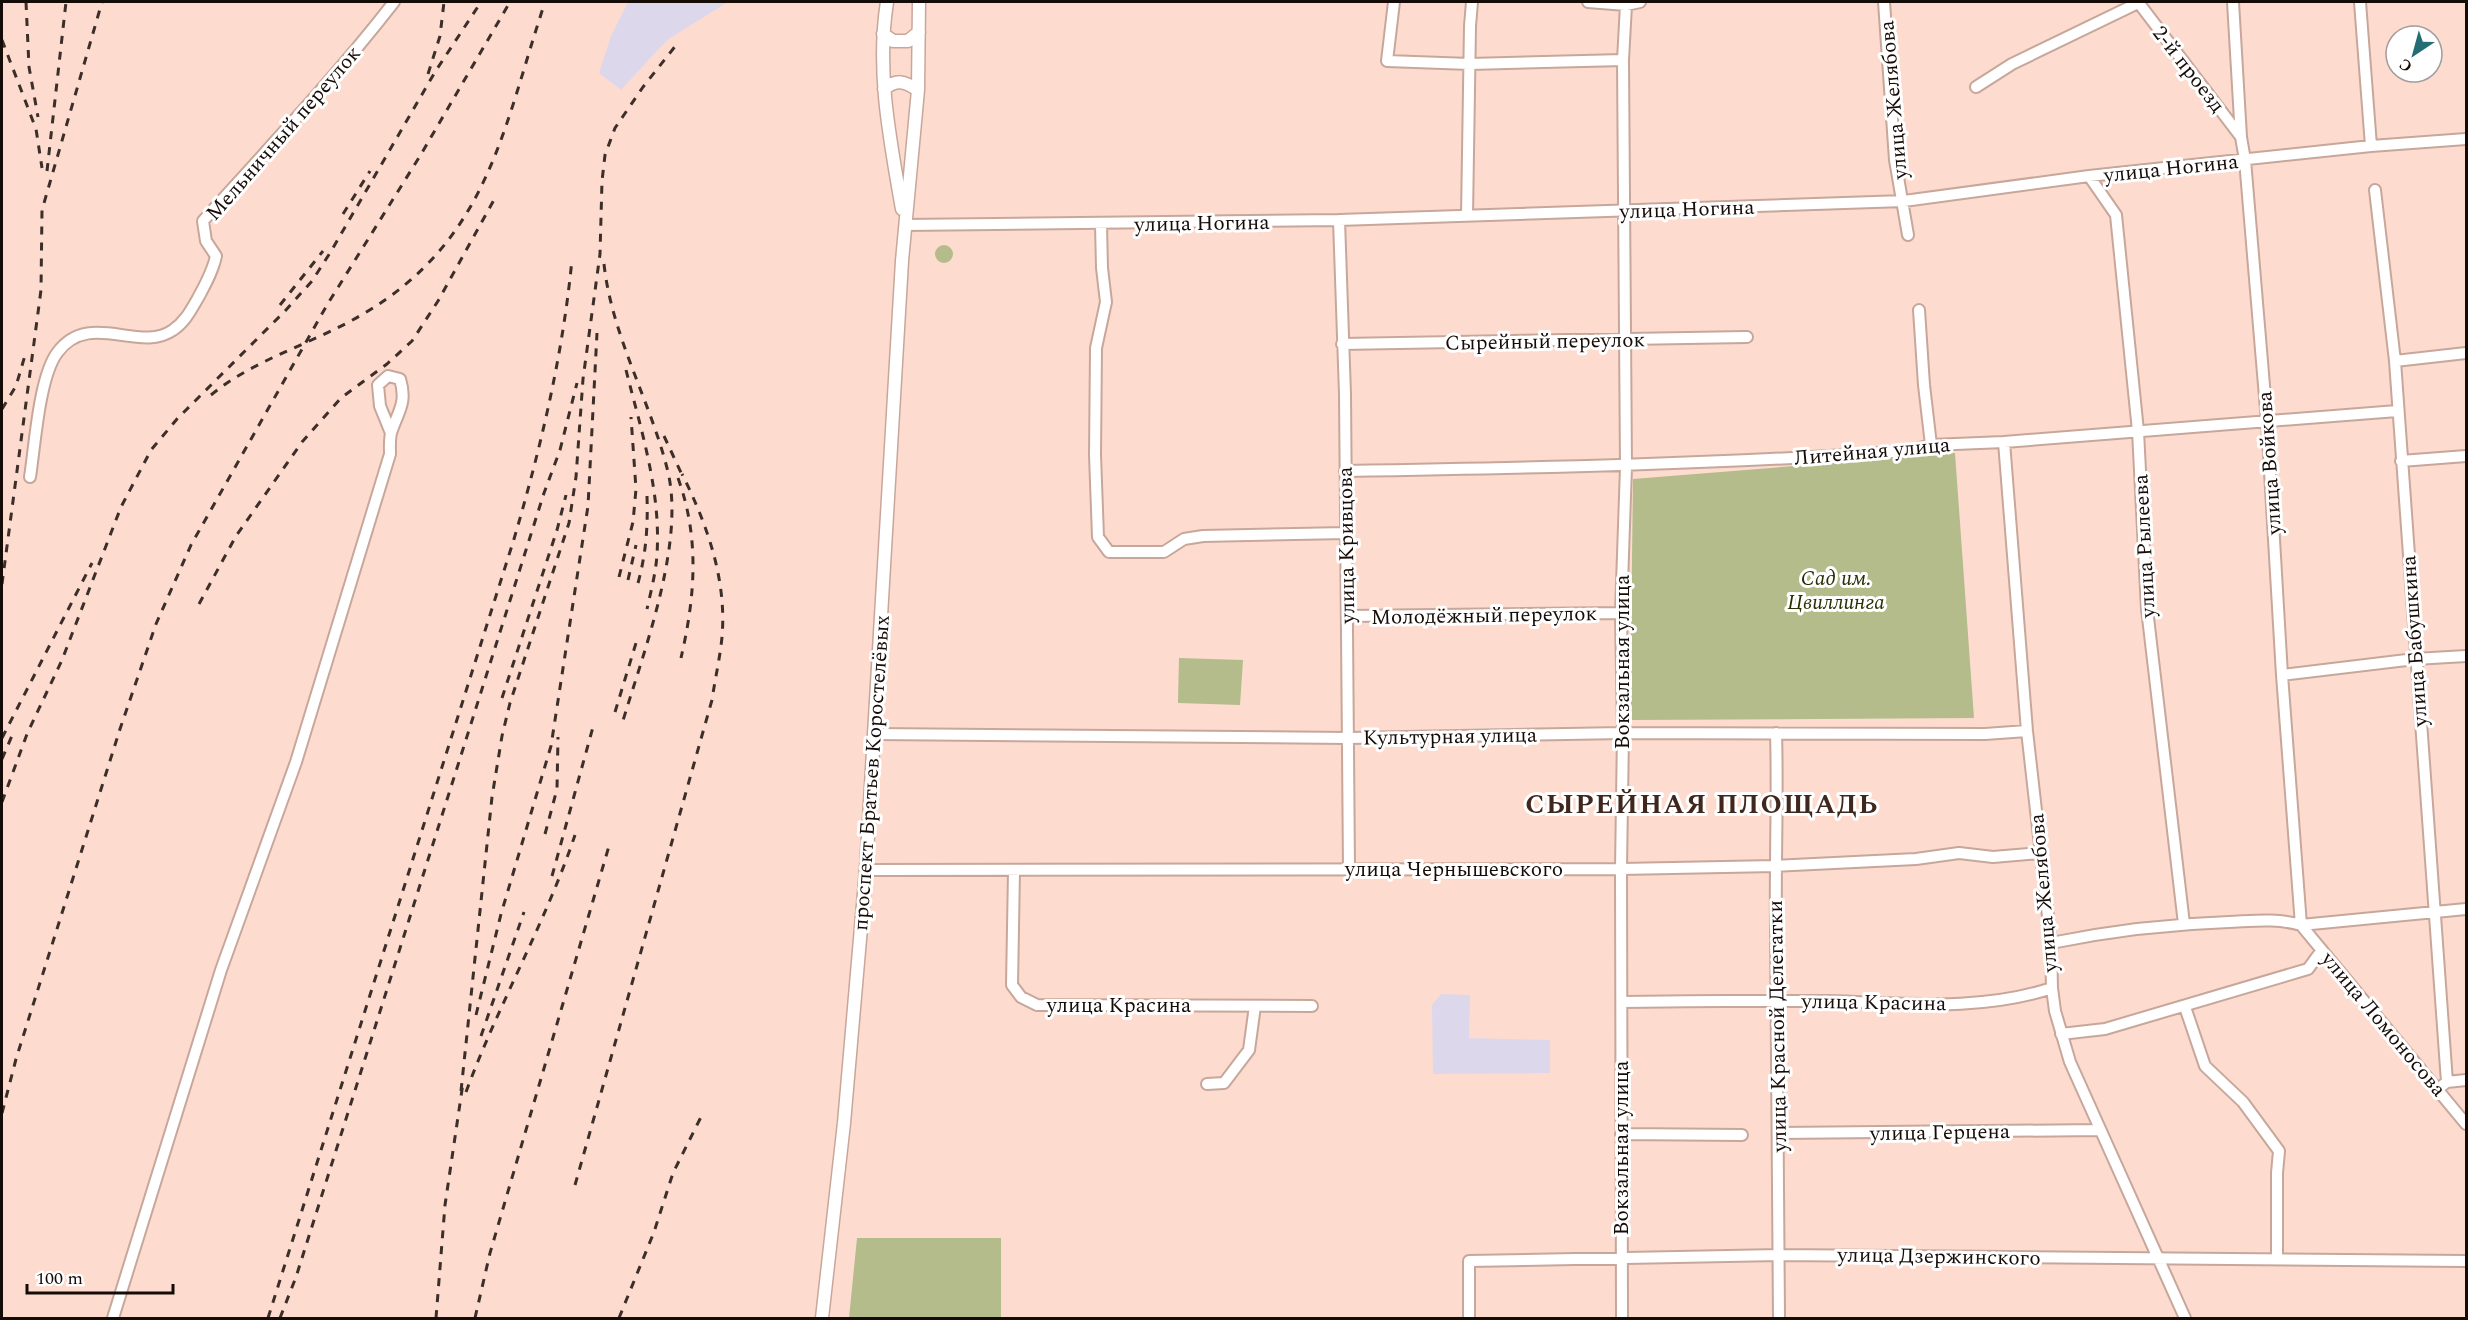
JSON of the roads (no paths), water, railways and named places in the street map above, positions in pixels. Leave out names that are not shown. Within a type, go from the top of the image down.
[{"type":"main road","name":"проспект Братьев Коростелёвых","points":[[887,2],[883,34],[884,89],[905,225]]},
{"type":"main road","name":"проспект Братьев Коростелёвых","points":[[822,1318],[843,1135],[866,870],[905,225],[918,90],[919,2]]},
{"type":"main road","points":[[883,34],[893,41],[908,41],[919,32]]},
{"type":"main road","points":[[884,89],[894,81],[906,82],[918,90]]},
{"type":"street","name":"Мельничный переулок","points":[[30,477],[43,390],[57,353],[72,338],[87,332],[148,337],[171,332],[187,317],[214,266],[216,256],[206,241],[203,221],[296,119],[394,2]]},
{"type":"street","points":[[1394,2],[1387,61],[1470,64],[1623,60]]},
{"type":"street","points":[[1467,216],[1472,2]]},
{"type":"street","points":[[1588,2],[1626,5],[1640,2]]},
{"type":"street","name":"улица Желябова","points":[[1884,2],[1895,160],[1904,201],[1908,235]]},
{"type":"street","points":[[1976,87],[2012,64],[2138,2]]},
{"type":"street","name":"2-й проезд","points":[[2138,2],[2241,137]]},
{"type":"street","name":"улица Войкова","points":[[2233,2],[2241,137],[2245,160],[2267,421],[2282,675],[2301,925]]},
{"type":"street","points":[[2360,2],[2371,146]]},
{"type":"street","name":"Вокзальная улица","points":[[1622,1318],[1623,733],[1621,613],[1626,467],[1623,60],[1626,5]]},
{"type":"street","name":"улица Ногина","points":[[905,225],[1101,225],[1339,220],[1904,201],[2089,176],[2371,146],[2466,139]]},
{"type":"street","name":"улица Рылеева","points":[[2089,176],[2116,215],[2138,431],[2147,609],[2184,924]]},
{"type":"street","name":"улица Бабушкина","points":[[2375,190],[2395,361],[2435,913],[2443,1085]]},
{"type":"street","name":"улица Кривцова","points":[[1339,220],[1346,533],[1349,869]]},
{"type":"street","points":[[1101,225],[1106,302],[1096,348],[1095,455],[1098,537],[1109,552],[1164,552],[1184,539],[1203,536],[1346,533]]},
{"type":"street","points":[[1919,310],[1931,445]]},
{"type":"street","name":"Сырейный переулок","points":[[1342,344],[1747,337]]},
{"type":"street","points":[[2395,361],[2466,353]]},
{"type":"street","points":[[113,1318],[220,970],[296,762],[390,454],[391,433],[400,412],[404,393],[400,380],[388,376],[378,385],[380,406],[391,433]]},
{"type":"street","name":"Литейная улица","points":[[1345,471],[1626,467],[1908,451],[1931,445],[2004,442],[2397,411]]},
{"type":"street","name":"улица Желябова","points":[[2004,442],[2027,731],[2051,943],[2052,988],[2061,1034],[2070,1062],[2185,1318]]},
{"type":"street","points":[[2401,461],[2466,456]]},
{"type":"street","name":"Молодёжный переулок","points":[[1347,616],[1621,613]]},
{"type":"street","points":[[2282,675],[2415,659],[2466,656]]},
{"type":"street","name":"Культурная улица","points":[[874,734],[1349,738],[1623,733],[1985,734],[2027,731]]},
{"type":"street","name":"улица Красной Делегатки","points":[[1776,733],[1779,1318]]},
{"type":"street","name":"улица Чернышевского","points":[[866,870],[1775,867],[1916,859],[1959,853],[1993,856],[2040,853]]},
{"type":"street","name":"улица Красина","points":[[1014,871],[1012,985],[1021,997],[1037,1005],[1312,1006]]},
{"type":"street","points":[[2051,943],[2107,932],[2184,924],[2284,920],[2301,925],[2466,909]]},
{"type":"street","name":"улица Ломоносова","points":[[2301,925],[2443,1085],[2466,1124]]},
{"type":"street","points":[[2061,1034],[2105,1029],[2308,969],[2322,950]]},
{"type":"street","name":"улица Красина","points":[[1622,1002],[1776,1000],[1957,1004],[2003,1001],[2052,988]]},
{"type":"street","points":[[1207,1084],[1224,1083],[1249,1050],[1254,1006]]},
{"type":"street","points":[[2185,1006],[2205,1066],[2243,1102],[2279,1151],[2277,1259]]},
{"type":"street","points":[[2443,1085],[2466,1080]]},
{"type":"street","name":"улица Герцена","points":[[1779,1133],[2100,1130]]},
{"type":"street","points":[[1621,1134],[1742,1135]]},
{"type":"street","name":"улица Дзержинского","points":[[1469,1318],[1469,1261],[1779,1255],[2466,1261]]},
{"type":"railway","points":[[26,2],[29,67],[38,117]]},
{"type":"railway","points":[[47,171],[66,2]]},
{"type":"railway","points":[[2,584],[41,290],[42,210],[102,2]]},
{"type":"railway","points":[[428,74],[440,36],[444,2]]},
{"type":"railway","points":[[2,802],[27,734],[62,660],[121,507],[151,450],[177,419],[312,281],[435,72],[481,2]]},
{"type":"railway","points":[[2,1113],[16,1059],[120,729],[156,624],[191,545],[327,305],[420,156],[510,2]]},
{"type":"railway","points":[[211,395],[247,371],[363,314],[405,285],[439,252],[465,216],[486,178],[517,94],[545,2]]},
{"type":"railway","points":[[2,40],[36,129],[42,168]]},
{"type":"railway","points":[[461,1091],[492,797],[502,736],[510,703],[569,523],[576,477],[583,379],[600,254],[605,155],[615,128],[643,87],[677,44]]},
{"type":"railway","points":[[343,214],[370,171]]},
{"type":"railway","points":[[199,604],[236,536],[302,442],[341,398],[387,364],[412,341],[438,301],[495,198]]},
{"type":"railway","points":[[280,305],[323,251]]},
{"type":"railway","points":[[268,1318],[514,539],[550,400],[563,330],[572,259]]},
{"type":"railway","points":[[604,264],[608,291],[623,343],[661,446],[672,501],[671,532],[659,599],[622,724]]},
{"type":"railway","points":[[476,1015],[501,914],[551,746],[588,506],[597,333]]},
{"type":"railway","points":[[2,409],[16,386],[26,352]]},
{"type":"railway","points":[[626,370],[649,461],[656,507],[656,561],[647,609]]},
{"type":"railway","points":[[280,1318],[296,1277],[544,493],[560,450],[577,383]]},
{"type":"railway","points":[[619,577],[633,522],[636,489],[631,417]]},
{"type":"railway","points":[[664,436],[684,479]]},
{"type":"railway","points":[[575,1185],[712,700],[720,653],[723,616],[718,574],[700,513],[682,474]]},
{"type":"railway","points":[[678,478],[690,523],[693,568],[690,613],[681,658]]},
{"type":"railway","points":[[502,698],[557,530],[566,495]]},
{"type":"railway","points":[[638,583],[646,540],[647,496]]},
{"type":"railway","points":[[628,580],[636,545]]},
{"type":"railway","points":[[2,738],[92,563]]},
{"type":"railway","points":[[615,712],[636,643]]},
{"type":"railway","points":[[552,876],[593,727]]},
{"type":"railway","points":[[2,759],[14,731]]},
{"type":"railway","points":[[545,834],[557,789],[558,737]]},
{"type":"railway","points":[[466,1092],[492,1028],[550,900],[575,835]]},
{"type":"railway","points":[[475,1318],[490,1253],[609,846]]},
{"type":"railway","points":[[481,1036],[524,912]]},
{"type":"railway","points":[[436,1318],[445,1205],[463,1083]]},
{"type":"railway","points":[[619,1318],[654,1232],[673,1173],[701,1117]]},
{"type":"district","name":"СЫРЕЙНАЯ ПЛОЩАДЬ","points":[[1702,804]]},
{"type":"park label","name":"Сад им. Цвиллинга","points":[[1836,590]]}]
